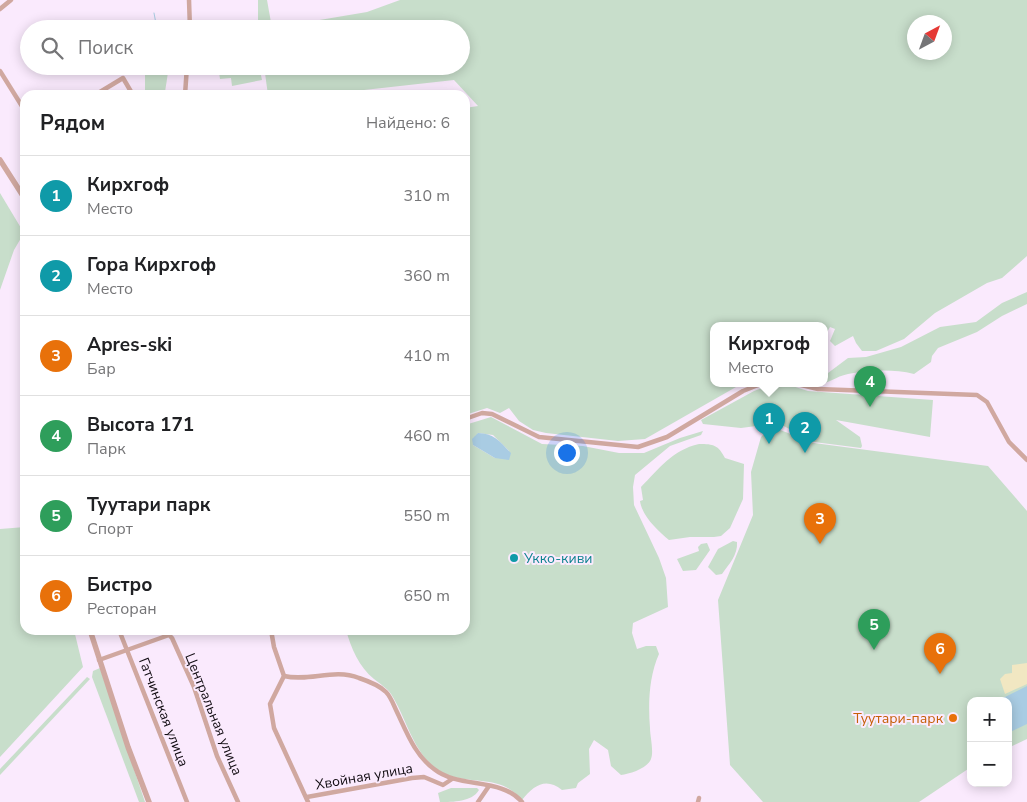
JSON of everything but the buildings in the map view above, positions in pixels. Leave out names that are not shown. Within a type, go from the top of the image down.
[{"type":"street","points":[[0,9],[11,0]]},
{"type":"street","points":[[189,0],[190,20]]},
{"type":"street","points":[[0,71],[20,104]]},
{"type":"street","points":[[185,90],[186,75]]},
{"type":"street","points":[[103,90],[123,78],[130,90]]},
{"type":"street","points":[[0,160],[20,192]]},
{"type":"street","points":[[470,417],[482,413],[492,414],[526,432],[539,436],[638,447],[668,438],[754,387]]},
{"type":"street","points":[[810,387],[818,389],[950,392],[977,395],[987,402],[1010,442],[1027,460]]},
{"type":"street","points":[[92,635],[149,802]]},
{"type":"street","name":"Гатчинская улица","points":[[121,635],[188,802]]},
{"type":"street","name":"Центральная улица","points":[[128,651],[169,635],[172,638],[194,687],[217,756],[238,802]]},
{"type":"street","points":[[272,635],[284,676],[270,704],[274,728],[307,800]]},
{"type":"street","points":[[100,660],[128,651]]},
{"type":"street","points":[[284,676],[294,678],[334,673],[357,677],[384,690],[388,694],[418,754],[435,770],[452,779],[507,791],[522,802]]},
{"type":"street","name":"Хвойная улица","points":[[307,800],[424,777],[443,785],[452,779]]},
{"type":"street","points":[[478,802],[489,786]]},
{"type":"green space","points":[[258,0],[267,0],[271,20],[258,20]]},
{"type":"green space","points":[[400,0],[1027,0],[1027,256],[1002,278],[987,283],[935,313],[904,339],[876,351],[862,351],[853,336],[835,346],[830,341],[835,329],[830,327],[828,330],[828,322],[710,322],[710,387],[736,387],[645,439],[618,441],[533,430],[519,421],[509,408],[500,413],[487,408],[470,413],[470,107],[478,106],[470,97],[470,90],[463,90],[454,80],[364,90],[267,90],[265,75],[470,75],[470,20],[320,20],[367,12]]},
{"type":"green space","points":[[145,75],[168,75],[165,90],[145,90]]},
{"type":"green space","points":[[219,75],[261,75],[262,80],[232,86],[231,78],[220,79]]},
{"type":"green space","points":[[0,193],[20,226],[20,240],[14,250],[0,290]]},
{"type":"green space","points":[[1027,292],[1027,304],[1002,316],[977,332],[938,348],[932,356],[931,362],[914,374],[890,371],[865,372],[843,375],[828,382],[828,373],[848,358],[866,357],[901,347],[940,327],[976,322],[1002,303]]},
{"type":"green space","points":[[764,387],[796,387],[808,391],[933,400],[930,437],[836,420],[860,437],[861,448],[814,442],[778,423],[741,428],[703,424],[701,420]]},
{"type":"green space","points":[[491,417],[542,444],[583,446],[619,453],[644,453],[703,431],[701,435],[670,446],[635,475],[633,487],[634,505],[659,558],[666,578],[668,607],[633,623],[632,633],[637,649],[646,646],[656,646],[659,654],[653,671],[649,700],[652,756],[646,765],[638,770],[621,775],[611,766],[608,750],[594,740],[589,749],[590,774],[578,783],[576,788],[562,790],[551,784],[540,784],[522,800],[514,792],[496,783],[448,775],[437,769],[420,751],[391,694],[364,669],[350,644],[347,635],[470,635],[470,423]],"holes":[[[478,433],[493,435],[509,451],[495,458],[473,445]]]},
{"type":"green space","points":[[775,428],[814,443],[988,466],[1027,511],[1027,739],[1012,746],[1012,697],[967,697],[967,770],[919,802],[763,802],[730,765],[718,600],[753,515],[751,472],[761,437],[767,431]]},
{"type":"green space","points":[[699,444],[715,446],[725,458],[744,464],[743,499],[730,528],[721,536],[669,540],[647,518],[641,507],[640,501],[643,500],[641,487],[674,455]]},
{"type":"green space","points":[[20,527],[20,635],[75,635],[83,667],[0,757],[0,529]]},
{"type":"green space","points":[[733,541],[737,542],[735,555],[722,574],[716,575],[708,567],[718,549]]},
{"type":"green space","points":[[707,543],[710,550],[696,570],[683,571],[677,559],[699,551],[698,547],[701,544]]},
{"type":"green space","points":[[100,668],[145,802],[139,802],[92,677],[93,671]]},
{"type":"green space","points":[[87,677],[90,679],[0,775],[0,769]]},
{"type":"green space","points":[[451,788],[477,788],[479,790],[467,799],[440,802],[438,793]]},
{"type":"sand","points":[[1027,663],[1027,684],[1005,694],[1000,679],[1005,674],[1012,673],[1012,665]]},
{"type":"water","points":[[478,433],[493,436],[500,442],[511,453],[509,460],[495,458],[473,445],[472,439]]},
{"type":"water","points":[[1027,686],[1027,724],[1012,731],[1012,697],[1005,697]]},
{"type":"waterway","points":[[154,13],[155,20]]},
{"type":"place","name":"Высота 171","points":[[870,407]]},
{"type":"place","name":"Кирхгоф","points":[[769,444]]},
{"type":"place","name":"Гора Кирхгоф","points":[[805,453]]},
{"type":"place","name":"Apres-ski","points":[[820,544]]},
{"type":"place","name":"Укко-киви","points":[[514,558]]},
{"type":"place","name":"Туутари парк","points":[[874,650]]},
{"type":"place","name":"Бистро","points":[[940,674]]},
{"type":"place","name":"Туутари-парк","points":[[953,718]]}]
